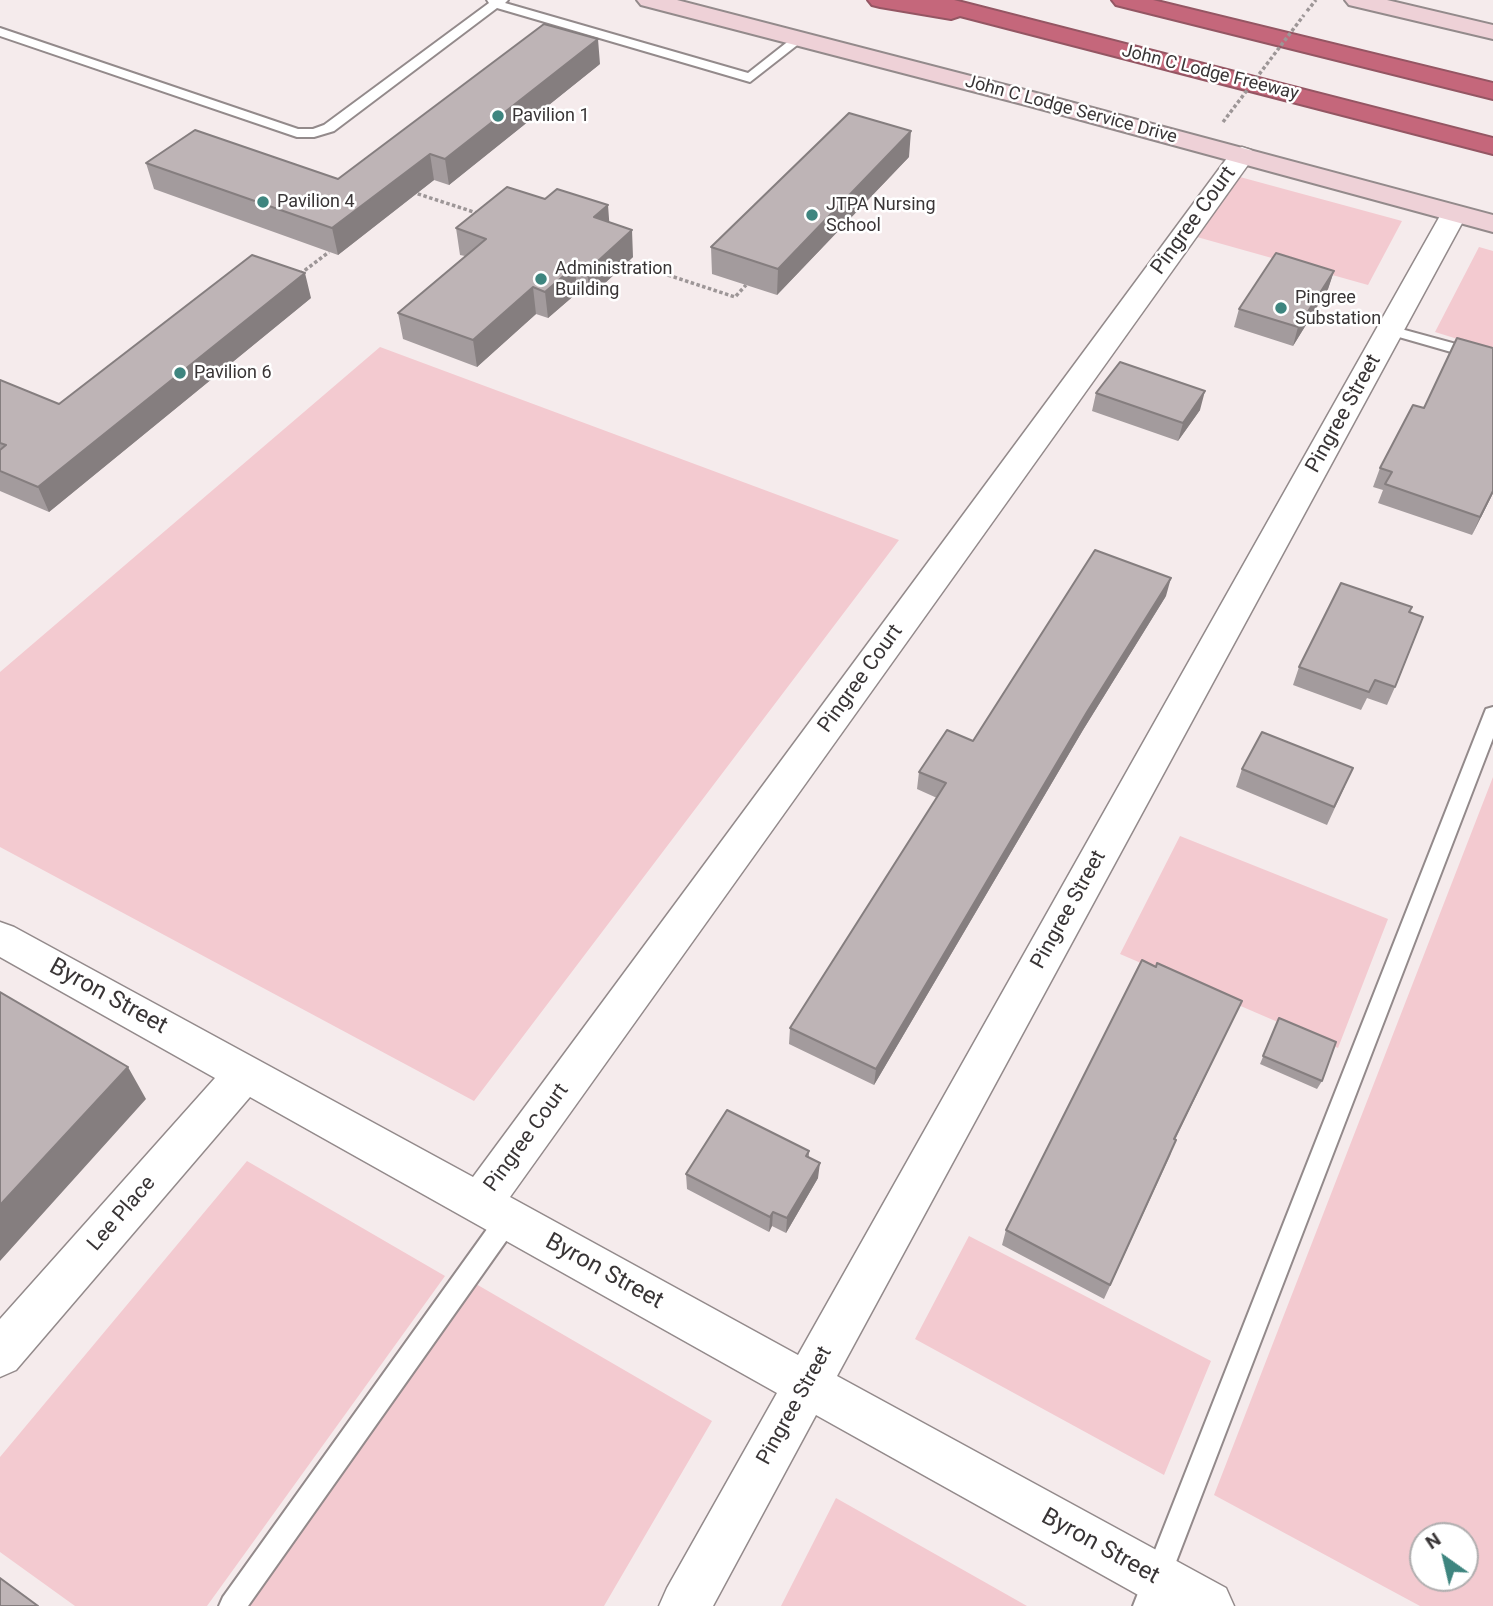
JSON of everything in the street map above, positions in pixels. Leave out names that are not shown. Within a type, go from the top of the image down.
[{"type":"highway","points":[[880,0],[1002,20]]},
{"type":"highway","name":"John C Lodge Freeway","points":[[926,0],[1493,146]]},
{"type":"highway","points":[[1124,0],[1493,91]]},
{"type":"main road","name":"John C Lodge Service Drive","points":[[649,0],[1242,155],[1493,224]]},
{"type":"main road","points":[[1357,0],[1493,32]]},
{"type":"street","name":"Pingree Court","points":[[494,1211],[1242,155]]},
{"type":"street","name":"Pingree Street","points":[[685,1606],[1454,214]]},
{"type":"street","name":"Byron Street","points":[[2,943],[245,1073],[807,1385],[1151,1592],[1208,1606]]},
{"type":"street","name":"Lee Place","points":[[0,1354],[245,1073]]},
{"type":"lane","points":[[0,32],[297,133],[314,133],[329,128],[496,1],[750,78],[799,39]]},
{"type":"lane","points":[[1391,330],[1493,359]]},
{"type":"lane","points":[[1151,1592],[1493,714]]},
{"type":"lane","points":[[232,1606],[494,1211]]},
{"type":"path","points":[[1223,122],[1315,0]]},
{"type":"path","points":[[415,183],[406,190],[489,217]]},
{"type":"path","points":[[292,281],[329,252]]},
{"type":"path","points":[[628,261],[735,297],[746,285]]},
{"type":"shaded area","points":[[1240,177],[1402,221],[1368,285],[1197,237]]},
{"type":"shaded area","points":[[1479,247],[1493,251],[1493,350],[1435,332]]},
{"type":"shaded area","points":[[380,347],[899,540],[474,1101],[0,847],[0,672]]},
{"type":"shaded area","points":[[1493,777],[1493,1606],[1420,1606],[1214,1495]]},
{"type":"shaded area","points":[[1180,836],[1388,919],[1338,1048],[1120,954]]},
{"type":"shaded area","points":[[247,1161],[445,1276],[207,1606],[75,1606],[0,1552],[0,1457]]},
{"type":"shaded area","points":[[969,1236],[1211,1361],[1164,1475],[915,1339]]},
{"type":"shaded area","points":[[476,1284],[712,1421],[604,1606],[249,1606]]},
{"type":"shaded area","points":[[836,1498],[1027,1606],[781,1606]]},
{"type":"building","points":[[544,24],[598,39],[445,159],[430,154],[332,228],[146,163],[195,130],[338,179]]},
{"type":"building","points":[[849,113],[911,131],[778,269],[711,247]]},
{"type":"building","name":"Administration Building","points":[[507,187],[545,199],[557,189],[608,205],[594,217],[632,230],[587,271],[575,266],[545,292],[533,287],[473,340],[398,313],[486,239],[456,228]]},
{"type":"building","name":"Pingree Substation","points":[[1276,253],[1334,271],[1298,327],[1239,309]]},
{"type":"building","points":[[252,255],[305,273],[38,487],[0,471],[0,450],[6,445],[0,443],[0,380],[59,404]]},
{"type":"building","points":[[1457,338],[1493,348],[1493,491],[1480,517],[1385,484],[1392,472],[1380,468],[1413,405],[1424,408]]},
{"type":"building","points":[[1120,362],[1205,391],[1183,423],[1096,393]]},
{"type":"building","points":[[1095,550],[1171,578],[1087,712],[876,1069],[790,1028],[946,783],[919,772],[947,730],[973,741]]},
{"type":"building","points":[[1341,583],[1412,607],[1409,612],[1423,617],[1395,687],[1375,680],[1369,692],[1299,667]]},
{"type":"building","points":[[1262,732],[1353,768],[1334,807],[1242,769]]},
{"type":"building","points":[[1142,960],[1156,967],[1157,963],[1242,1001],[1174,1139],[1176,1140],[1110,1285],[1006,1230]]},
{"type":"building","points":[[0,992],[128,1067],[0,1205]]},
{"type":"building","points":[[1279,1018],[1336,1042],[1322,1081],[1263,1056]]},
{"type":"building","points":[[727,1110],[809,1151],[806,1156],[820,1163],[787,1218],[773,1212],[770,1217],[686,1174]]},
{"type":"building","points":[[0,1578],[38,1606],[0,1606]]},
{"type":"place","name":"Pavilion 1","points":[[498,116]]},
{"type":"place","name":"Pavilion 4","points":[[263,202]]},
{"type":"place","name":"JTPA Nursing School","points":[[812,215]]},
{"type":"place","name":"Administration Building","points":[[541,279]]},
{"type":"place","name":"Pingree Substation","points":[[1281,308]]},
{"type":"place","name":"Pavilion 6","points":[[180,373]]}]
